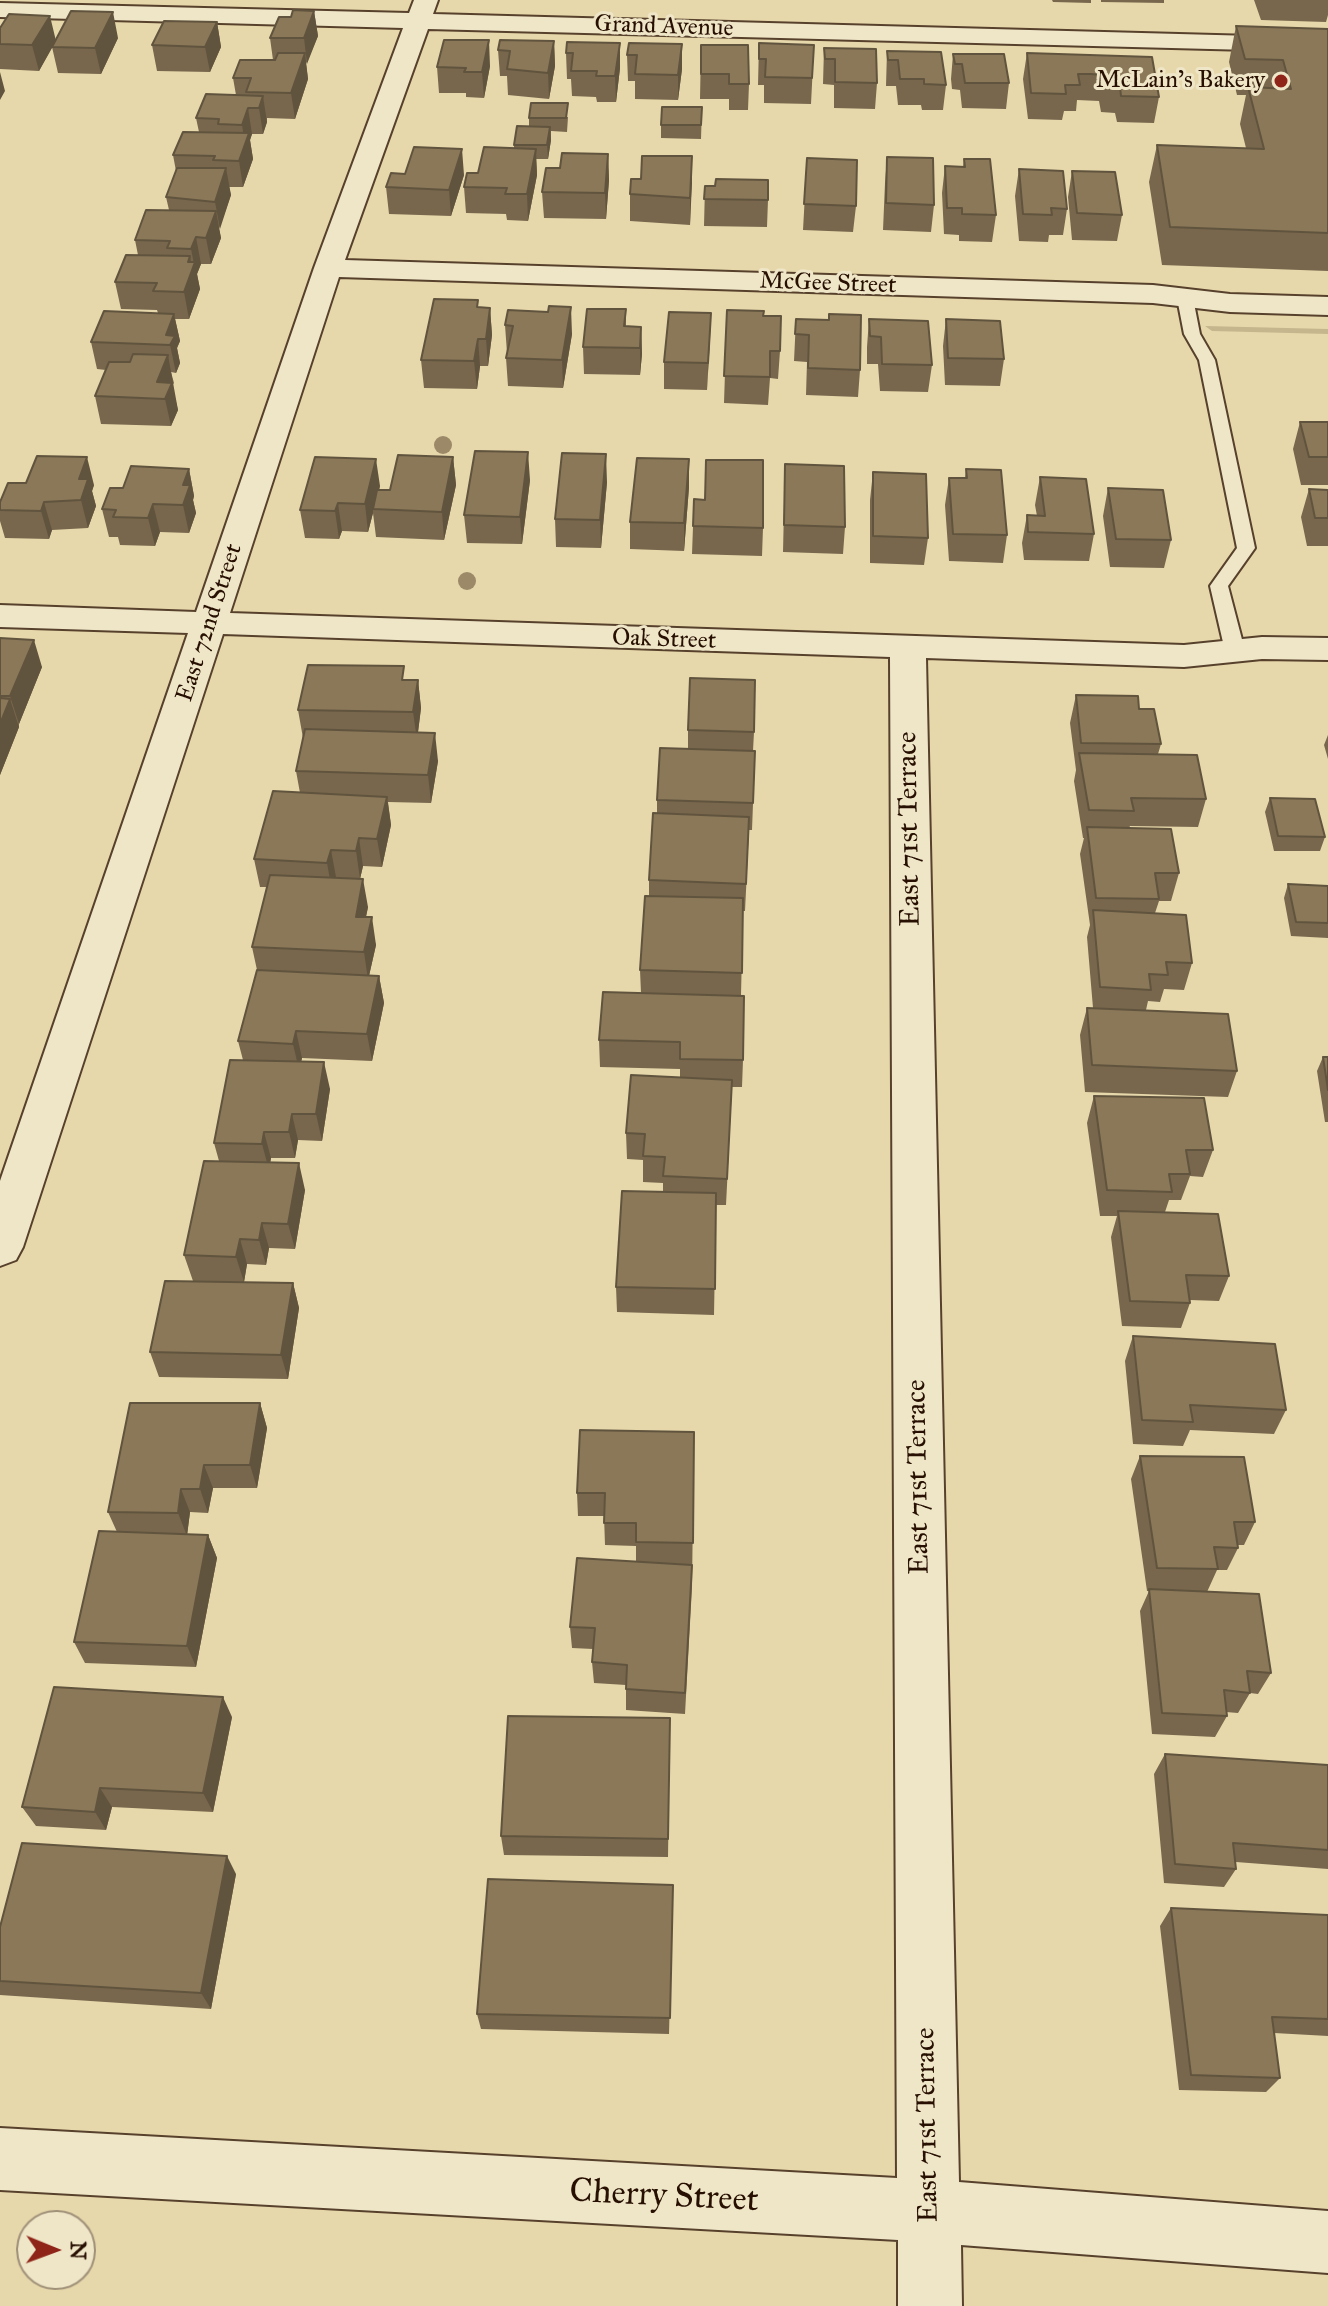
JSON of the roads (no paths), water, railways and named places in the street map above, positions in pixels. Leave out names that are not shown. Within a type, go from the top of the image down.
[{"type":"street","name":"Grand Avenue","points":[[0,10],[422,10],[1328,45]]},
{"type":"street","name":"East 72nd Street","points":[[0,1247],[328,268],[422,10]]},
{"type":"street","name":"McGee Street","points":[[328,268],[1153,294],[1230,303],[1328,306]]},
{"type":"street","name":"Oak Street","points":[[0,616],[1184,656],[1262,648],[1328,649]]},
{"type":"street","name":"East 71st Terrace","points":[[908,648],[930,2306]]},
{"type":"street","name":"Cherry Street","points":[[0,2159],[929,2211],[1328,2242]]},
{"type":"lane","points":[[1185,298],[1192,334],[1207,360],[1246,548],[1219,586],[1235,651]]},
{"type":"place","name":"McLain's Bakery","points":[[1281,81]]}]
